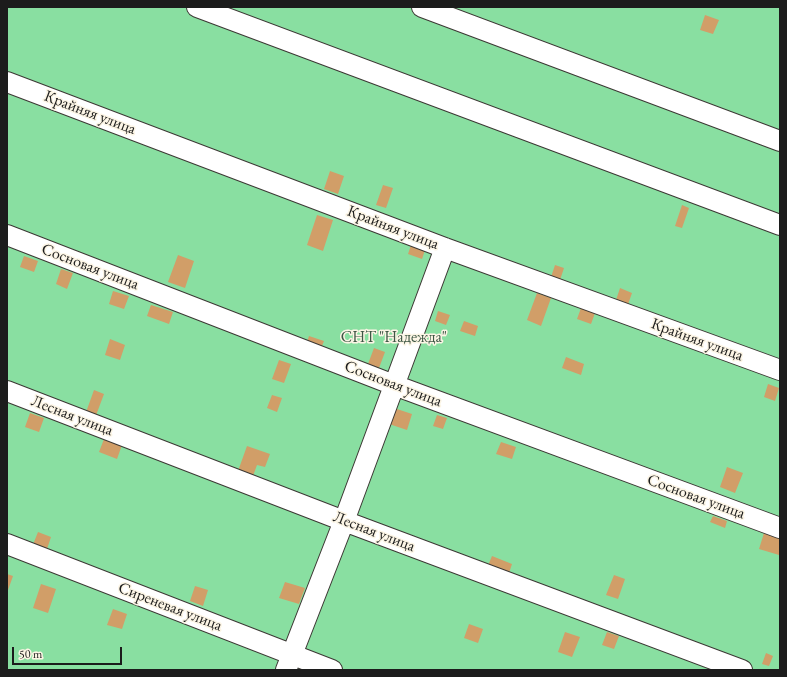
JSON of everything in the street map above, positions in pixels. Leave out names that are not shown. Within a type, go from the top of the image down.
[{"type":"street","points":[[197,7],[780,225]]},
{"type":"street","points":[[422,7],[780,141]]},
{"type":"street","name":"Крайняя улица","points":[[7,82],[445,248],[780,370]]},
{"type":"street","name":"Сосновая улица","points":[[7,235],[394,385],[780,528]]},
{"type":"street","points":[[289,662],[344,521],[445,248]]},
{"type":"street","name":"Лесная улица","points":[[7,391],[344,521],[742,670]]},
{"type":"street","name":"Сиреневая улица","points":[[7,544],[289,662],[332,670]]},
{"type":"green space","name":"СНТ \"Надежда\"","points":[[7,7],[780,7],[780,670],[7,670]]},
{"type":"building","points":[[705,15],[719,20],[713,34],[700,30]]},
{"type":"building","points":[[330,171],[344,176],[338,194],[324,189]]},
{"type":"building","points":[[383,185],[393,188],[386,208],[376,205]]},
{"type":"building","points":[[682,205],[689,208],[682,228],[675,226]]},
{"type":"building","points":[[317,215],[333,220],[323,251],[307,245]]},
{"type":"building","points":[[411,245],[425,250],[422,259],[408,254]]},
{"type":"building","points":[[178,255],[194,261],[185,288],[168,282]]},
{"type":"building","points":[[24,256],[38,261],[34,272],[20,267]]},
{"type":"building","points":[[555,265],[564,268],[559,283],[550,280]]},
{"type":"building","points":[[61,269],[73,273],[67,289],[56,284]]},
{"type":"building","points":[[620,288],[632,293],[626,310],[614,306]]},
{"type":"building","points":[[113,291],[129,296],[124,309],[109,304]]},
{"type":"building","points":[[537,293],[551,298],[541,326],[527,320]]},
{"type":"building","points":[[151,305],[173,312],[169,324],[147,316]]},
{"type":"building","points":[[581,308],[595,313],[591,324],[577,319]]},
{"type":"building","points":[[438,311],[450,315],[446,325],[435,321]]},
{"type":"building","points":[[464,321],[478,326],[475,336],[460,331]]},
{"type":"building","points":[[309,336],[324,341],[320,351],[306,345]]},
{"type":"building","points":[[110,339],[125,345],[120,360],[105,355]]},
{"type":"building","points":[[374,348],[385,352],[379,368],[368,364]]},
{"type":"building","points":[[566,357],[584,364],[581,375],[562,368]]},
{"type":"building","points":[[279,360],[291,364],[284,383],[272,379]]},
{"type":"building","points":[[768,384],[779,388],[775,401],[764,397]]},
{"type":"building","points":[[94,390],[104,394],[95,418],[85,415]]},
{"type":"building","points":[[272,395],[282,398],[277,412],[267,408]]},
{"type":"building","points":[[391,407],[412,414],[407,430],[386,423]]},
{"type":"building","points":[[30,413],[44,418],[39,432],[25,427]]},
{"type":"building","points":[[437,415],[447,418],[443,429],[433,426]]},
{"type":"building","points":[[104,439],[122,445],[117,459],[99,452]]},
{"type":"building","points":[[501,442],[516,447],[512,459],[496,454]]},
{"type":"building","points":[[247,446],[270,454],[265,467],[257,465],[253,476],[238,471]]},
{"type":"building","points":[[727,467],[743,473],[735,493],[720,487]]},
{"type":"building","points":[[713,516],[727,521],[725,528],[710,522]]},
{"type":"building","points":[[38,532],[51,537],[46,552],[32,547]]},
{"type":"building","points":[[764,533],[780,538],[779,555],[759,549]]},
{"type":"building","points":[[492,556],[512,564],[508,576],[487,568]]},
{"type":"building","points":[[7,574],[13,576],[7,593]]},
{"type":"building","points":[[614,575],[625,579],[618,599],[606,595]]},
{"type":"building","points":[[285,582],[305,588],[299,604],[279,598]]},
{"type":"building","points":[[41,584],[56,589],[48,613],[33,608]]},
{"type":"building","points":[[195,586],[208,590],[203,606],[190,601]]},
{"type":"building","points":[[113,609],[127,614],[122,629],[107,625]]},
{"type":"building","points":[[469,624],[483,629],[478,643],[464,638]]},
{"type":"building","points":[[565,632],[580,637],[572,657],[558,652]]},
{"type":"building","points":[[607,632],[619,636],[614,649],[602,645]]},
{"type":"building","points":[[766,653],[773,656],[769,666],[762,664]]}]
